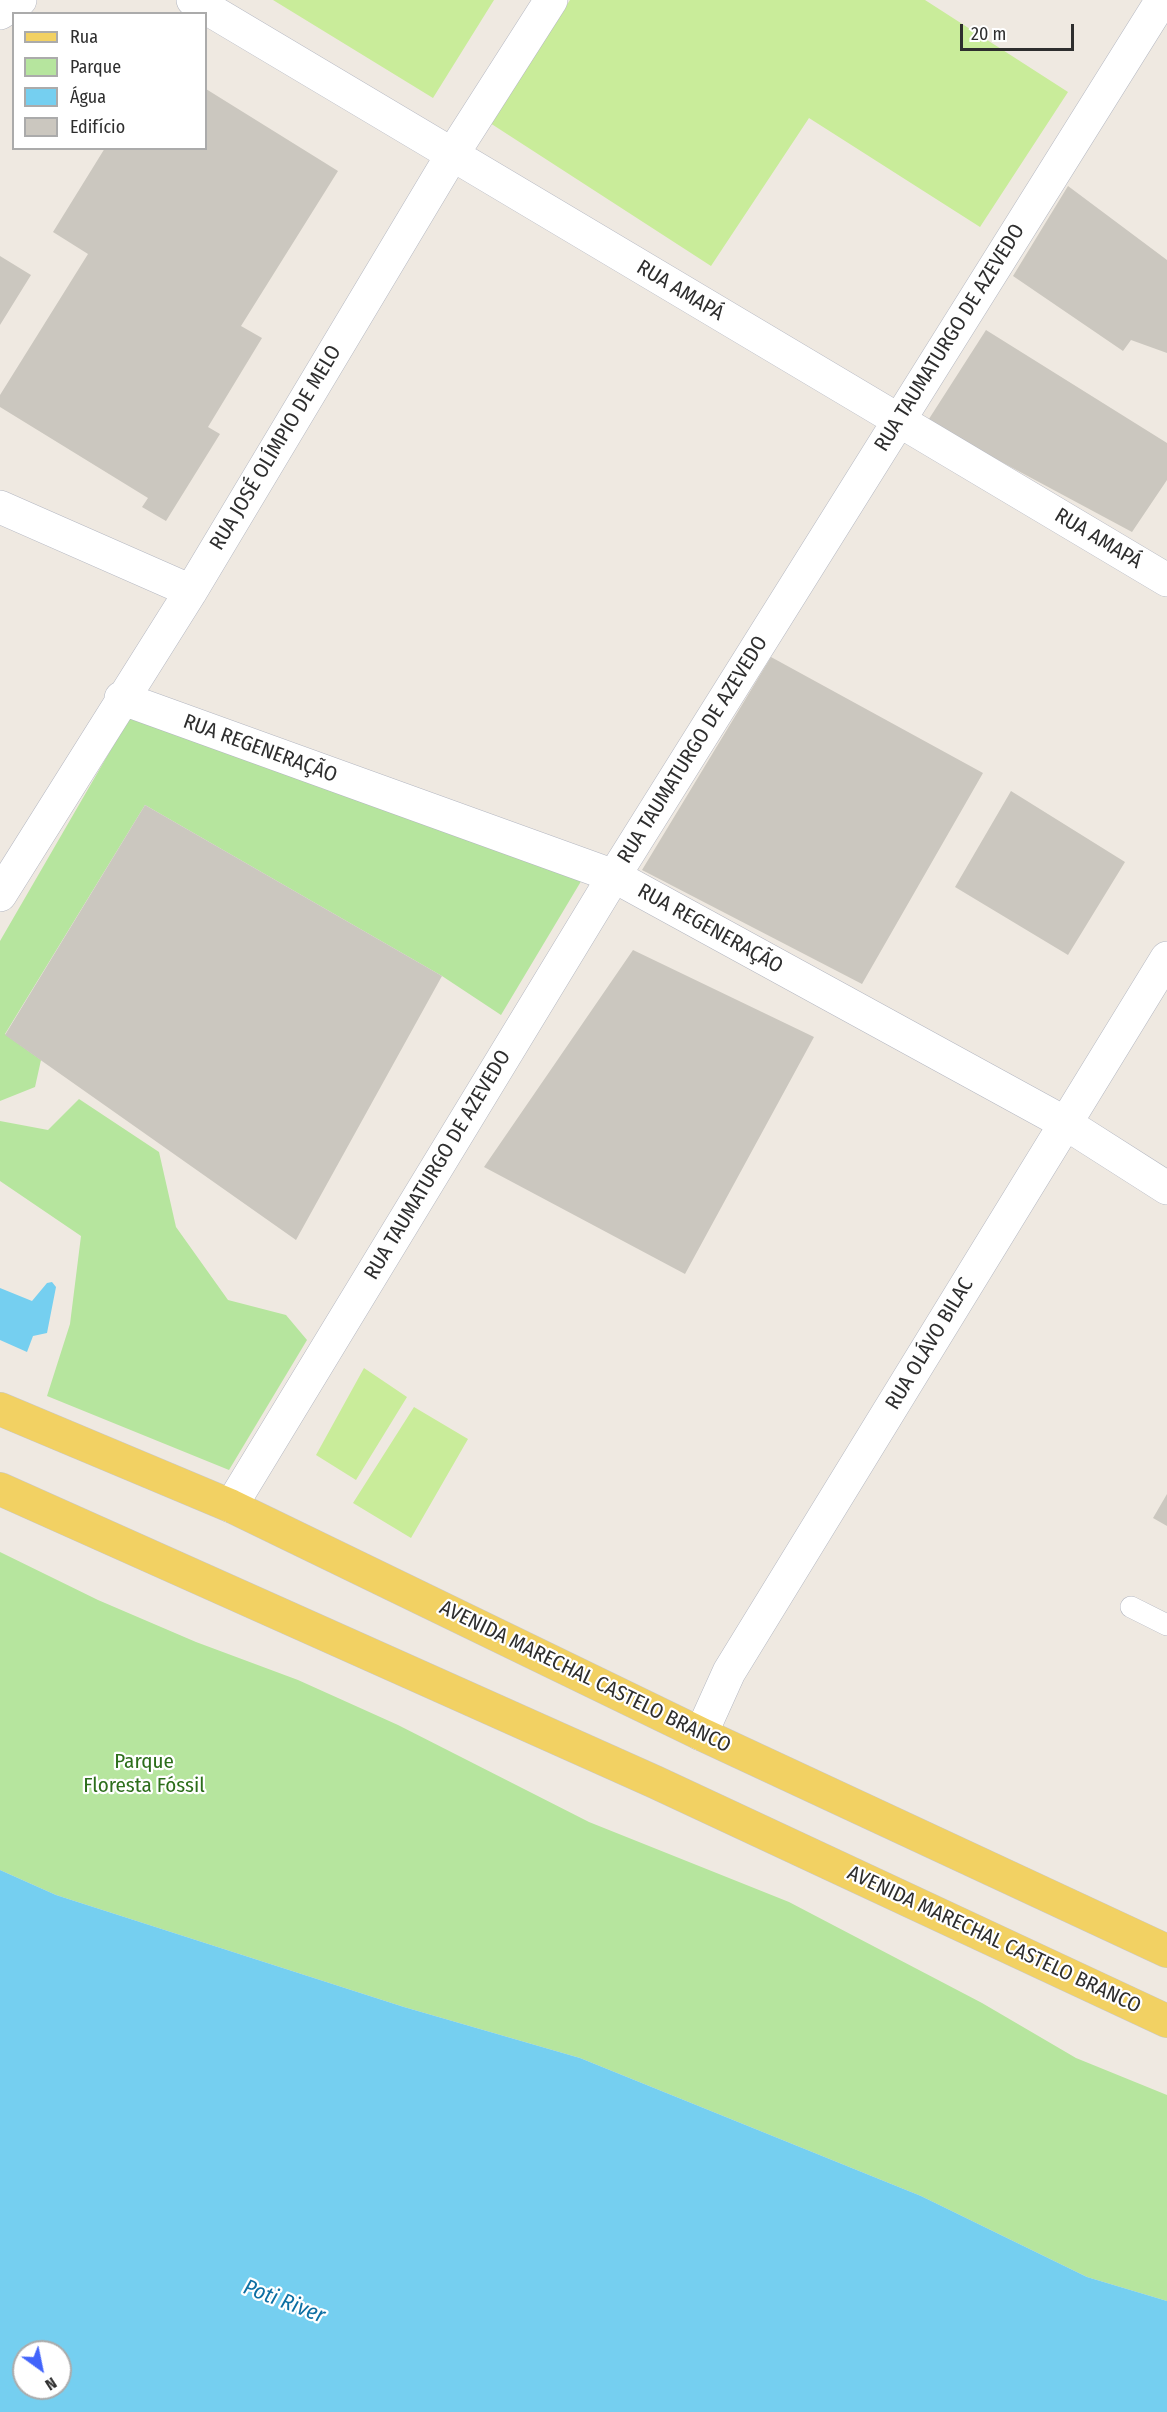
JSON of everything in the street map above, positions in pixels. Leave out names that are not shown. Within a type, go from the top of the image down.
[{"type":"main road","name":"AVENIDA MARECHAL CASTELO BRANCO","points":[[0,1409],[231,1506],[701,1734],[1167,1951]]},
{"type":"main road","name":"AVENIDA MARECHAL CASTELO BRANCO","points":[[0,1490],[655,1782],[1167,2021]]},
{"type":"street","points":[[0,13],[20,0]]},
{"type":"street","name":"RUA AMAPÁ","points":[[193,0],[1167,580]]},
{"type":"street","name":"RUA JOSÉ OLÍMPIO DE MELO","points":[[0,895],[121,698],[191,591],[452,155],[551,0]]},
{"type":"street","name":"RUA TAUMATURGO DE AZEVEDO","points":[[231,1506],[614,876],[1162,0]]},
{"type":"street","points":[[0,507],[191,591]]},
{"type":"street","name":"RUA REGENERAÇÃO","points":[[121,698],[614,876],[1065,1123],[1167,1188]]},
{"type":"street","name":"RUA OLÁVO BILAC","points":[[701,1734],[729,1672],[1167,958]]},
{"type":"lane","points":[[1131,1607],[1167,1625]]},
{"type":"green space","points":[[273,0],[494,0],[433,98]]},
{"type":"green space","points":[[570,0],[925,0],[1068,92],[980,227],[809,118],[711,266],[490,123]]},
{"type":"green space","points":[[131,715],[583,878],[501,1015],[442,976],[145,805],[5,1034],[41,1060],[35,1087],[0,1101],[0,941]]},
{"type":"green space","points":[[79,1099],[159,1152],[176,1227],[228,1300],[286,1315],[307,1340],[229,1470],[47,1396],[70,1324],[81,1236],[0,1181],[0,1121],[48,1130]]},
{"type":"green space","points":[[364,1368],[407,1397],[356,1480],[316,1455]]},
{"type":"green space","points":[[414,1407],[468,1439],[411,1538],[353,1503]]},
{"type":"green space","name":"Parque Floresta Fóssil","points":[[0,1552],[98,1600],[196,1642],[298,1680],[398,1725],[589,1822],[789,1902],[982,2003],[1076,2058],[1167,2095],[1167,2301],[1087,2277],[921,2196],[580,2058],[404,2007],[56,1895],[0,1870]]},
{"type":"water","points":[[52,1282],[56,1287],[47,1333],[33,1336],[27,1352],[0,1340],[0,1288],[32,1301],[47,1283]]},
{"type":"water","name":"Poti River","points":[[0,1870],[56,1895],[404,2007],[580,2058],[921,2196],[1087,2277],[1167,2301],[1167,2412],[0,2412]]},
{"type":"building","points":[[207,90],[338,171],[241,326],[262,338],[208,427],[220,434],[166,521],[142,507],[148,498],[0,407],[0,395],[88,254],[53,232],[104,150],[207,150]]},
{"type":"building","points":[[1068,186],[1167,260],[1167,353],[1131,340],[1123,351],[1013,276]]},
{"type":"building","points":[[0,256],[31,275],[0,325]]},
{"type":"building","points":[[986,330],[1167,443],[1167,480],[1132,532],[927,422]]},
{"type":"building","points":[[771,657],[983,773],[862,984],[642,870]]},
{"type":"building","points":[[1011,791],[1125,862],[1068,955],[955,887]]},
{"type":"building","points":[[145,805],[442,976],[296,1240],[5,1035]]},
{"type":"building","points":[[633,950],[814,1037],[685,1274],[484,1167]]},
{"type":"building","points":[[1167,1494],[1167,1526],[1153,1518]]}]
